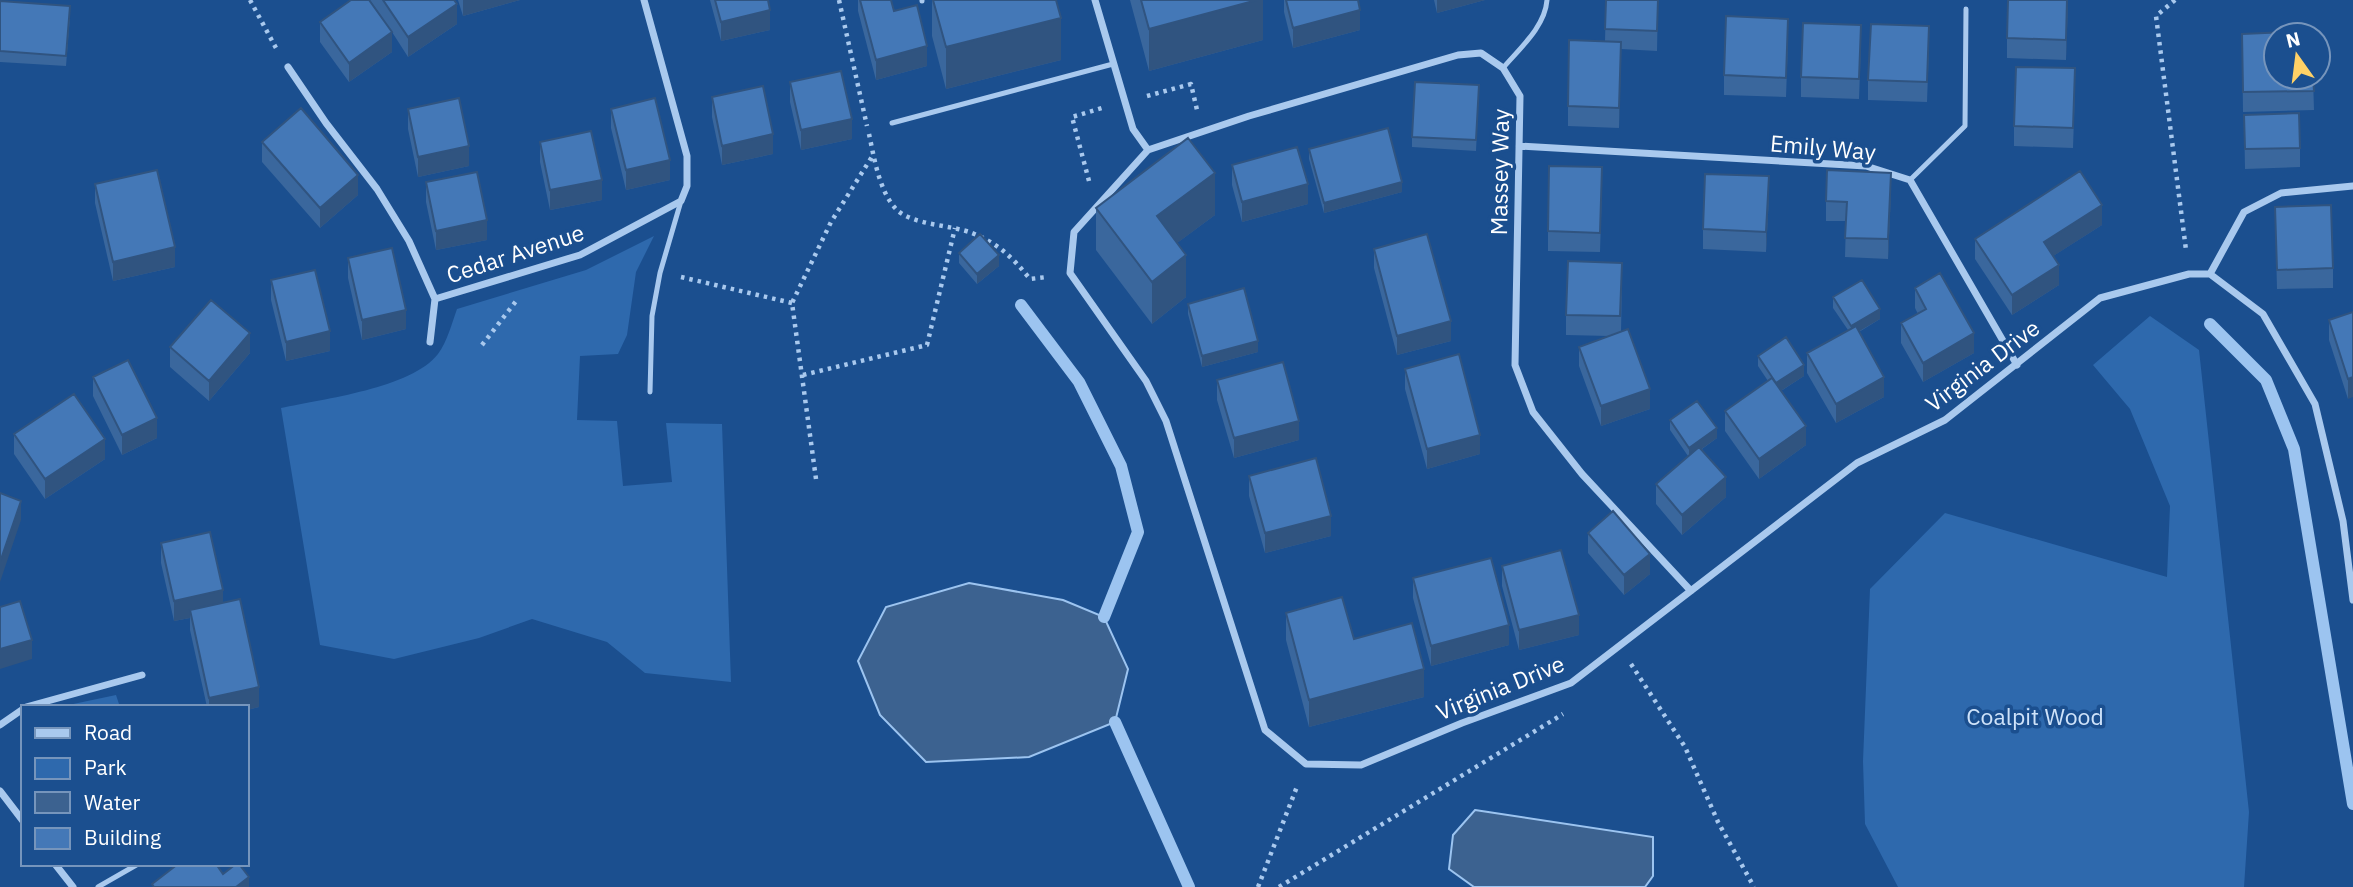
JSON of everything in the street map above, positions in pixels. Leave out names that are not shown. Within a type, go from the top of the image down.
[{"type":"street","points":[[644,0],[687,156],[687,187],[681,201]]},
{"type":"street","points":[[1095,0],[1133,129],[1148,150]]},
{"type":"street","points":[[1306,764],[1265,730],[1166,421],[1146,381],[1070,273],[1074,232],[1148,150],[1249,116],[1458,55],[1481,53],[1503,68]]},
{"type":"street","name":"Cedar Avenue","points":[[288,67],[326,123],[377,189],[409,241],[435,299],[430,342]]},
{"type":"street","name":"Massey Way","points":[[1503,68],[1520,96],[1515,365],[1533,412],[1541,423],[1582,474],[1691,591]]},
{"type":"street","name":"Emily Way","points":[[1519,146],[1866,166],[1910,180]]},
{"type":"street","points":[[1910,180],[2017,365]]},
{"type":"street","points":[[2353,186],[2281,193],[2244,212],[2210,275],[2263,314],[2315,404],[2343,521],[2353,600]]},
{"type":"street","name":"Cedar Avenue","points":[[435,299],[580,255],[681,201]]},
{"type":"street","name":"Virginia Drive","points":[[1306,764],[1361,765],[1462,723],[1571,683],[1857,463],[1945,420],[2101,298],[2189,274],[2210,275]]},
{"type":"street","points":[[2343,521],[2353,521]]},
{"type":"street","points":[[36,705],[142,675]]},
{"type":"street","points":[[0,725],[21,711]]},
{"type":"street","points":[[0,791],[21,818]]},
{"type":"street","points":[[57,866],[73,887]]},
{"type":"lane","points":[[1503,68],[1539,24],[1547,0]]},
{"type":"lane","points":[[1910,180],[1965,127],[1966,9]]},
{"type":"lane","points":[[892,123],[1113,64]]},
{"type":"lane","points":[[650,392],[652,316],[660,273],[681,201]]},
{"type":"lane","points":[[98,887],[135,866]]},
{"type":"path","points":[[250,0],[288,67]]},
{"type":"path","points":[[839,0],[879,180],[896,210],[913,218],[972,232],[1008,252],[1030,279],[1070,273]]},
{"type":"path","points":[[2175,0],[2156,16],[2189,274]]},
{"type":"path","points":[[816,479],[792,303],[831,222],[873,155]]},
{"type":"path","points":[[803,375],[927,345],[955,229]]},
{"type":"path","points":[[660,273],[792,303]]},
{"type":"path","points":[[482,345],[523,291],[520,274]]},
{"type":"path","points":[[1620,646],[1685,747],[1718,822],[1754,887]]},
{"type":"path","points":[[1279,887],[1576,706],[1571,683]]},
{"type":"path","points":[[1258,887],[1306,764]]},
{"type":"green space","points":[[654,236],[636,272],[627,335],[618,354],[580,356],[577,420],[617,421],[623,486],[672,482],[666,423],[722,424],[731,682],[645,673],[607,642],[532,619],[479,638],[394,659],[320,645],[281,408],[342,396],[408,376],[426,366],[438,354],[457,309],[586,270]]},
{"type":"green space","name":"Coalpit Wood","points":[[2150,316],[2199,350],[2249,812],[2244,887],[1898,887],[1865,824],[1863,761],[1870,589],[1945,513],[2167,577],[2170,506],[2130,409],[2093,365]]},
{"type":"green space","points":[[116,695],[119,705],[68,705]]},
{"type":"water","points":[[969,583],[1063,600],[1104,617],[1128,669],[1115,722],[1029,757],[926,762],[880,715],[858,661],[886,607]]},
{"type":"water","points":[[1475,810],[1653,837],[1653,876],[1645,887],[1474,887],[1449,869],[1453,835]]},
{"type":"building","points":[[351,0],[369,0],[392,32],[349,63],[320,22]]},
{"type":"building","points":[[383,0],[454,0],[457,4],[408,37]]},
{"type":"building","points":[[715,0],[768,0],[770,10],[721,22]]},
{"type":"building","points":[[860,0],[891,0],[894,11],[917,5],[927,46],[876,60]]},
{"type":"building","points":[[933,0],[1056,0],[1061,18],[946,47]]},
{"type":"building","points":[[1141,0],[1257,0],[1149,29]]},
{"type":"building","points":[[1286,0],[1358,0],[1360,10],[1293,28]]},
{"type":"building","points":[[1606,0],[1658,0],[1657,31],[1605,29]]},
{"type":"building","points":[[2008,0],[2067,0],[2066,40],[2007,38]]},
{"type":"building","points":[[0,1],[70,6],[66,56],[0,51]]},
{"type":"building","points":[[1726,16],[1788,19],[1786,78],[1724,75]]},
{"type":"building","points":[[1803,23],[1861,25],[1859,79],[1801,77]]},
{"type":"building","points":[[1871,24],[1929,26],[1927,82],[1868,80]]},
{"type":"building","points":[[2262,33],[2262,91],[2314,91],[2243,92],[2242,34]]},
{"type":"building","points":[[1569,40],[1621,42],[1619,108],[1568,106]]},
{"type":"building","points":[[2016,67],[2075,68],[2073,128],[2014,126]]},
{"type":"building","points":[[841,71],[852,119],[801,130],[790,82]]},
{"type":"building","points":[[1415,82],[1479,85],[1476,140],[1412,137]]},
{"type":"building","points":[[763,86],[773,134],[722,146],[712,97]]},
{"type":"building","points":[[459,98],[469,146],[418,157],[408,109]]},
{"type":"building","points":[[655,98],[670,160],[626,170],[611,109]]},
{"type":"building","points":[[301,108],[358,175],[320,208],[262,142]]},
{"type":"building","points":[[2299,113],[2300,148],[2245,149],[2244,115]]},
{"type":"building","points":[[1388,128],[1402,182],[1324,203],[1309,149]]},
{"type":"building","points":[[591,131],[602,180],[550,190],[540,142]]},
{"type":"building","points":[[1188,138],[1215,173],[1157,216],[1186,255],[1152,282],[1096,208]]},
{"type":"building","points":[[1297,147],[1308,184],[1242,202],[1232,165]]},
{"type":"building","points":[[1549,166],[1602,167],[1600,233],[1548,231]]},
{"type":"building","points":[[157,170],[175,247],[113,262],[95,184]]},
{"type":"building","points":[[1827,170],[1891,173],[1888,239],[1845,238],[1847,202],[1826,201]]},
{"type":"building","points":[[2080,171],[2102,205],[2044,242],[2059,265],[2012,295],[1975,239]]},
{"type":"building","points":[[477,172],[487,220],[436,231],[426,182]]},
{"type":"building","points":[[1705,174],[1769,176],[1766,232],[1703,229]]},
{"type":"building","points":[[2331,205],[2333,268],[2277,270],[2275,207]]},
{"type":"building","points":[[980,234],[999,255],[977,274],[959,253]]},
{"type":"building","points":[[1427,234],[1451,321],[1397,336],[1374,249]]},
{"type":"building","points":[[392,248],[406,310],[362,320],[348,258]]},
{"type":"building","points":[[1568,261],[1622,263],[1620,316],[1566,315]]},
{"type":"building","points":[[315,270],[330,331],[286,342],[271,280]]},
{"type":"building","points":[[1940,273],[1974,333],[1923,363],[1901,323],[1926,309],[1915,288]]},
{"type":"building","points":[[1862,280],[1880,309],[1851,326],[1833,297]]},
{"type":"building","points":[[1244,288],[1258,341],[1202,356],[1188,304]]},
{"type":"building","points":[[211,300],[250,333],[209,381],[170,347]]},
{"type":"building","points":[[2353,312],[2353,377],[2348,379],[2329,320]]},
{"type":"building","points":[[1856,326],[1884,377],[1836,404],[1807,353]]},
{"type":"building","points":[[1628,329],[1650,389],[1601,406],[1579,347]]},
{"type":"building","points":[[1786,337],[1804,365],[1776,383],[1758,356]]},
{"type":"building","points":[[1459,354],[1480,435],[1427,449],[1405,369]]},
{"type":"building","points":[[128,360],[157,418],[122,435],[93,377]]},
{"type":"building","points":[[1283,362],[1299,421],[1234,438],[1217,380]]},
{"type":"building","points":[[1772,378],[1806,426],[1759,459],[1725,411]]},
{"type":"building","points":[[74,394],[105,439],[45,479],[14,434]]},
{"type":"building","points":[[1697,401],[1717,428],[1689,448],[1670,420]]},
{"type":"building","points":[[1699,447],[1726,477],[1682,515],[1656,484]]},
{"type":"building","points":[[1316,458],[1331,516],[1265,533],[1249,476]]},
{"type":"building","points":[[0,493],[21,501],[0,562]]},
{"type":"building","points":[[1613,511],[1650,554],[1624,575],[1588,533]]},
{"type":"building","points":[[210,532],[223,590],[174,601],[161,543]]},
{"type":"building","points":[[1561,550],[1579,615],[1519,630],[1502,566]]},
{"type":"building","points":[[1491,558],[1509,625],[1431,646],[1413,578]]},
{"type":"building","points":[[1342,597],[1354,639],[1412,623],[1424,669],[1309,700],[1286,613]]},
{"type":"building","points":[[240,599],[259,687],[209,698],[190,610]]},
{"type":"building","points":[[20,601],[32,640],[0,649],[0,607]]},
{"type":"building","points":[[175,866],[217,866],[223,874],[233,866],[241,866],[249,877],[236,887],[154,887],[152,884]]},
{"type":"waterway","points":[[1021,305],[1079,382],[1121,466],[1138,532],[1104,617]]},
{"type":"waterway","points":[[2210,324],[2266,380],[2294,449],[2353,804]]},
{"type":"waterway","points":[[1115,722],[1189,887]]}]
